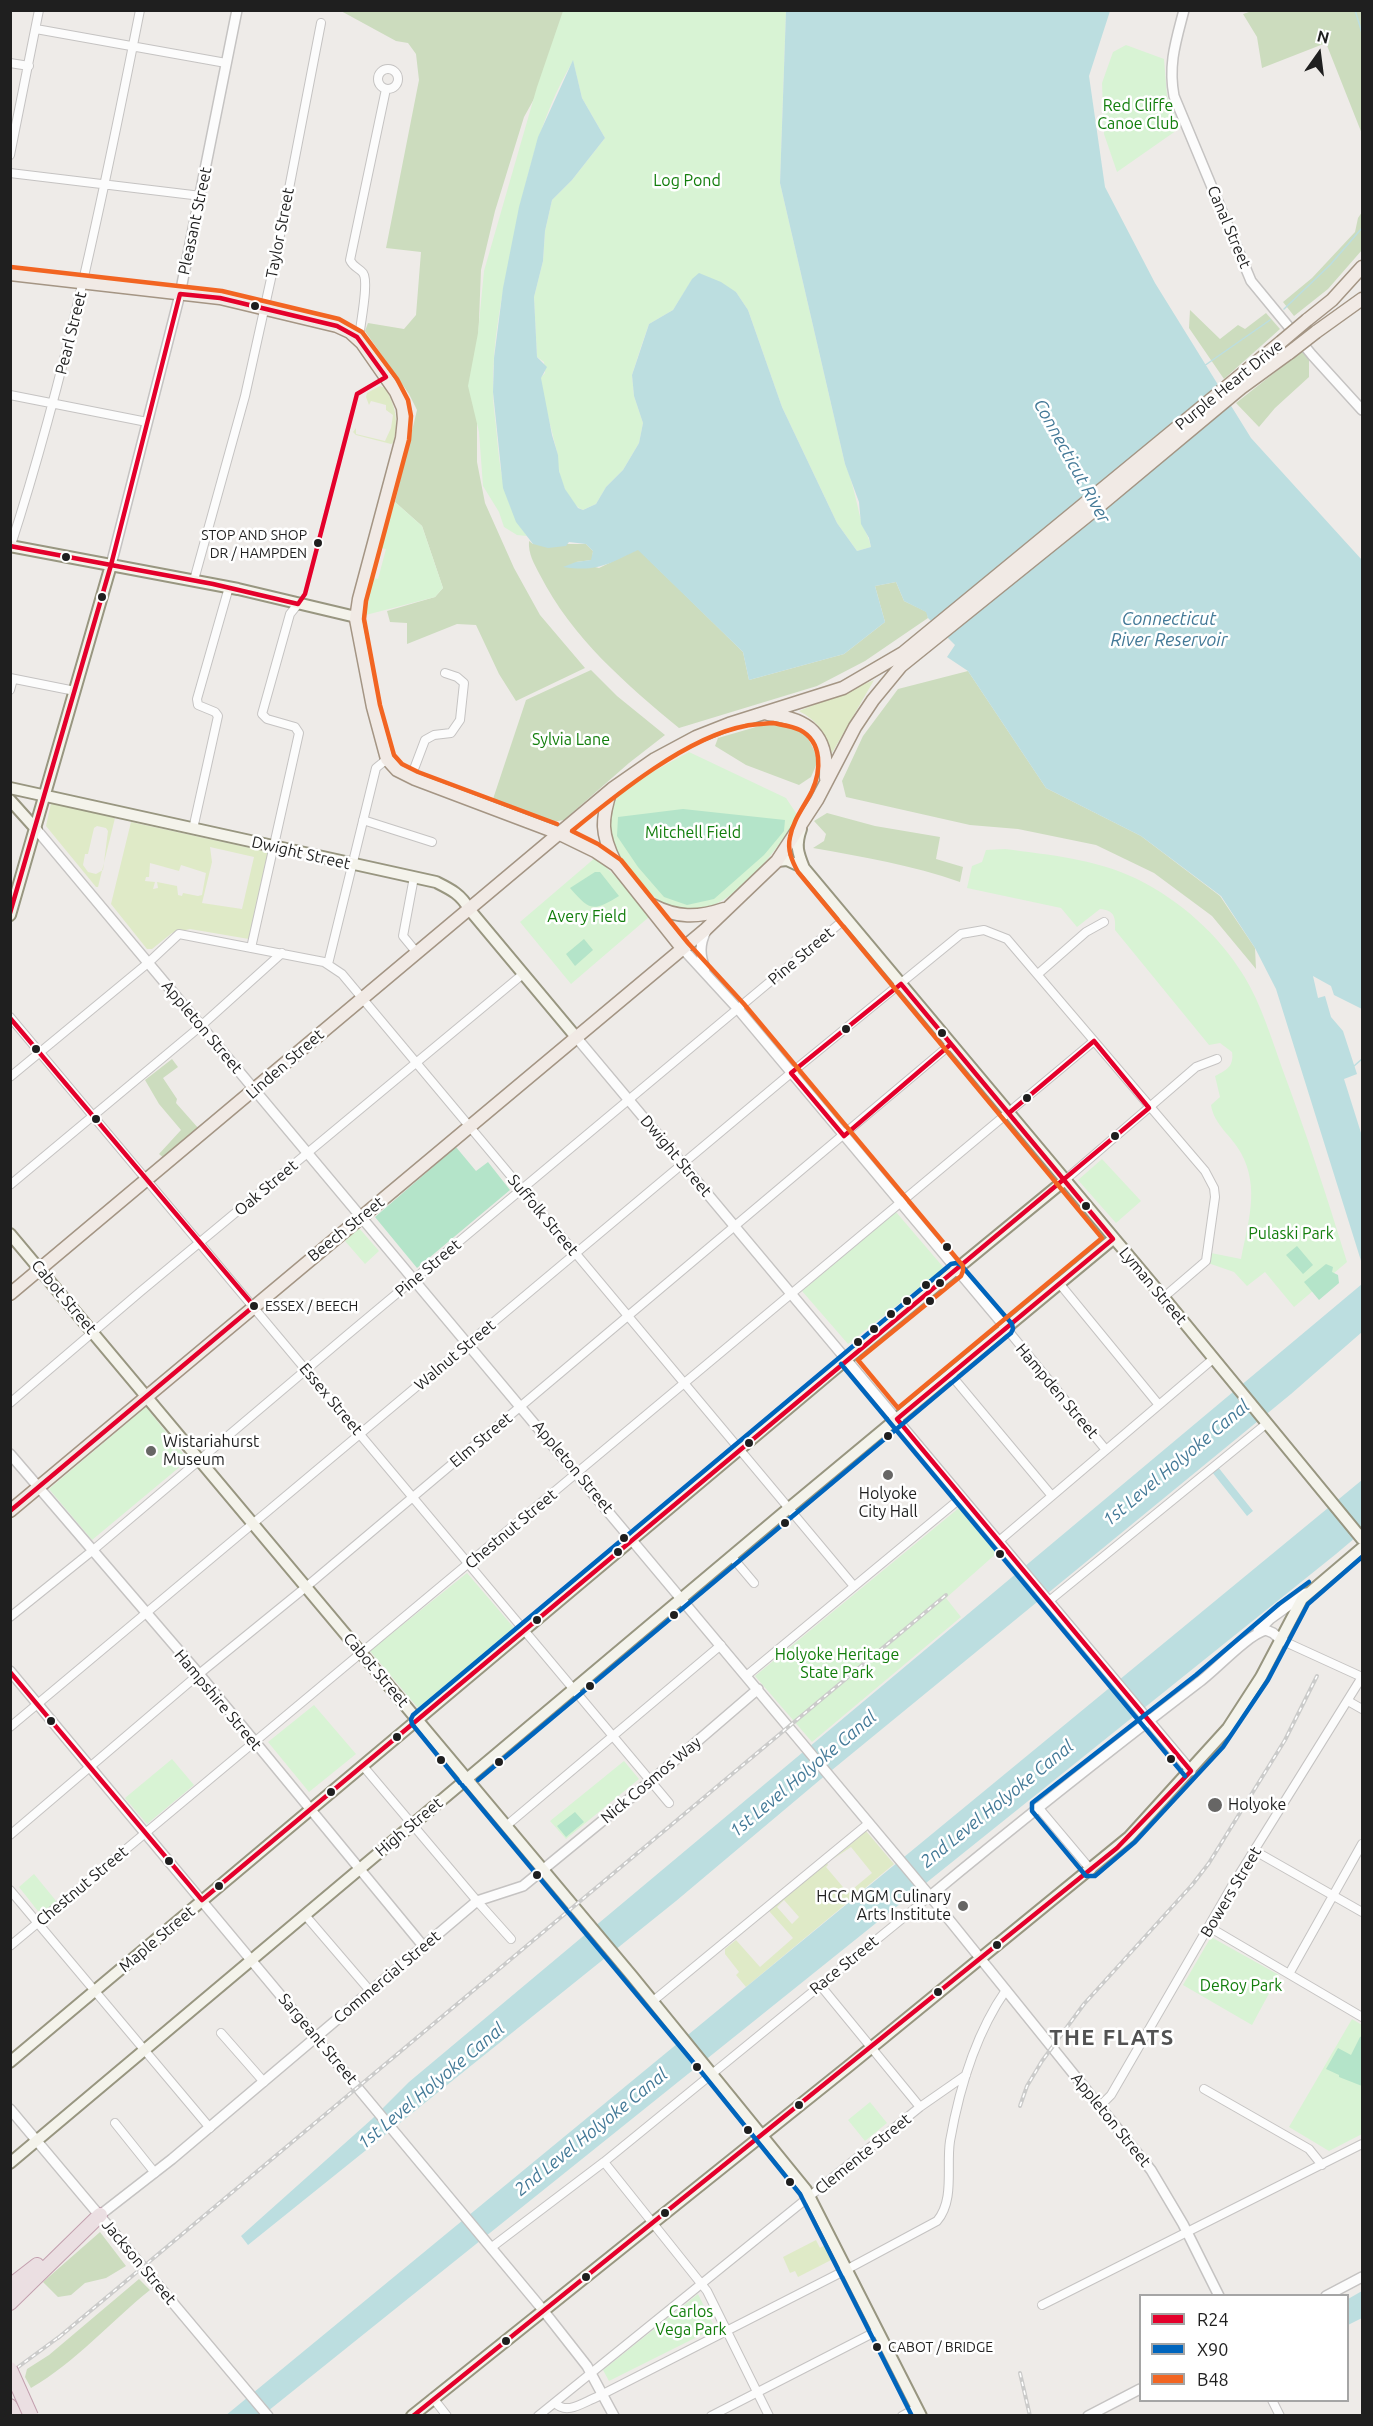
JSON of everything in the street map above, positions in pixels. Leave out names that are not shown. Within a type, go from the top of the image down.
[{"type":"highway","points":[[10,2286],[100,2215]]},
{"type":"highway","points":[[10,2303],[100,2215]]},
{"type":"highway","points":[[10,2369],[32,2415]]},
{"type":"highway","points":[[10,2406],[16,2415]]},
{"type":"main road","name":"Purple Heart Drive","points":[[925,640],[1238,384],[1281,342],[1332,300],[1362,267]]},
{"type":"main road","points":[[10,274],[220,298],[337,326],[357,337],[396,392],[403,408],[404,419],[402,438],[356,617],[373,706],[387,759]]},
{"type":"main road","name":"Purple Heart Drive","points":[[1238,384],[1289,353],[1362,299]]},
{"type":"main road","points":[[11,546],[229,587],[356,617]]},
{"type":"main road","name":"Pleasant Street","points":[[10,915],[111,565]]},
{"type":"main road","points":[[616,865],[608,849],[602,828],[604,811],[612,789],[663,755],[714,729],[843,688],[925,640]]},
{"type":"main road","points":[[648,903],[670,914],[686,917],[706,915],[727,908],[757,883],[777,861],[806,818],[855,727],[873,700],[925,640]]},
{"type":"main road","points":[[764,713],[793,717],[816,733],[825,754],[826,782]]},
{"type":"main road","name":"Hampden Street","points":[[387,759],[398,770],[411,777],[558,833],[596,851],[616,865],[682,948]]},
{"type":"main road","name":"Dwight Street","points":[[10,788],[436,882],[464,899],[469,909],[576,1037]]},
{"type":"main road","name":"Linden Street","points":[[10,1294],[612,789]]},
{"type":"main road","name":"Appleton Street","points":[[10,800],[36,829]]},
{"type":"main road","name":"Lyman Street","points":[[806,818],[797,840],[797,853],[804,868],[1362,1538]]},
{"type":"main road","points":[[777,861],[787,860],[804,868]]},
{"type":"main road","name":"Beech Street","points":[[10,1511],[706,929],[727,908]]},
{"type":"main road","name":"Maple Street","points":[[10,2062],[526,1631],[847,1359],[1065,1180]]},
{"type":"main road","name":"Cabot Street","points":[[10,1234],[711,2070],[810,2197],[919,2412]]},
{"type":"main road","name":"High Street","points":[[10,2163],[789,1508],[1113,1239]]},
{"type":"main road","points":[[412,2415],[871,2048],[1129,1838],[1228,1728],[1262,1677],[1299,1603],[1313,1588],[1362,1548]]},
{"type":"street","points":[[10,155],[39,10]]},
{"type":"street","name":"Pearl Street","points":[[11,546],[54,403],[105,186],[140,10]]},
{"type":"street","name":"Pleasant Street","points":[[111,565],[180,294],[237,10]]},
{"type":"street","name":"Canal Street","points":[[1184,10],[1172,55],[1170,75],[1173,96],[1251,281],[1312,355],[1362,408]]},
{"type":"street","name":"Taylor Street","points":[[194,580],[245,396],[276,256],[321,23]]},
{"type":"street","points":[[36,29],[226,63]]},
{"type":"street","points":[[10,63],[29,66]]},
{"type":"street","points":[[357,337],[360,331],[366,281],[363,273],[351,264],[350,260],[386,89]]},
{"type":"street","points":[[10,173],[201,196]]},
{"type":"street","points":[[10,395],[147,422]]},
{"type":"street","points":[[194,829],[218,716],[215,712],[198,705],[197,699],[229,587]]},
{"type":"street","points":[[251,948],[299,733],[295,727],[267,719],[262,714],[290,614],[298,604]]},
{"type":"street","points":[[411,777],[425,740],[434,735],[451,733],[460,720],[464,683],[457,677],[445,673]]},
{"type":"street","points":[[10,690],[12,679],[75,691]]},
{"type":"street","points":[[328,964],[376,768],[387,759]]},
{"type":"street","points":[[363,820],[432,842]]},
{"type":"street","name":"Appleton Street","points":[[36,829],[683,1598],[720,1646],[830,1774],[981,1958],[1161,2184],[1218,2294]]},
{"type":"street","points":[[414,877],[403,936],[417,953]]},
{"type":"street","name":"Pine Street","points":[[10,1617],[92,1551],[845,919]]},
{"type":"street","points":[[1038,974],[1086,932],[1104,922]]},
{"type":"street","points":[[706,929],[701,942],[700,955],[706,974]]},
{"type":"street","name":"Walnut Street","points":[[10,1727],[791,1073],[961,934],[974,931],[996,933],[1007,939],[1205,1171],[1214,1188],[1215,1197],[1206,1261],[1164,1298]]},
{"type":"street","name":"Suffolk Street","points":[[148,963],[179,934],[328,964],[342,974],[853,1585]]},
{"type":"street","name":"Hampden Street","points":[[682,948],[738,1009],[1106,1450]]},
{"type":"street","points":[[10,1185],[202,1025],[282,953]]},
{"type":"street","points":[[10,1077],[148,963]]},
{"type":"street","name":"Oak Street","points":[[10,1403],[523,974]]},
{"type":"street","name":"Essex Street","points":[[10,1017],[42,1052],[669,1803]]},
{"type":"street","name":"Dwight Street","points":[[576,1037],[1191,1771]]},
{"type":"street","name":"Chestnut Street","points":[[10,1946],[363,1654],[1094,1041]]},
{"type":"street","name":"Elm Street","points":[[10,1835],[951,1044]]},
{"type":"street","name":"Maple Street","points":[[1065,1180],[1196,1067],[1217,1059]]},
{"type":"street","points":[[1059,1284],[1160,1405]]},
{"type":"street","points":[[999,1541],[1213,1359]]},
{"type":"street","points":[[951,1375],[1052,1496]]},
{"type":"street","points":[[1048,1600],[1264,1422]]},
{"type":"street","name":"Hampshire Street","points":[[10,1454],[145,1614],[199,1674],[424,1947]]},
{"type":"street","points":[[746,1676],[962,1497]]},
{"type":"street","points":[[732,1557],[754,1583]]},
{"type":"street","name":"Race Street","points":[[489,2244],[604,2162],[711,2070],[930,1896],[1146,1717],[1201,1682],[1252,1638],[1270,1619],[1313,1588]]},
{"type":"street","points":[[1252,1638],[1266,1630],[1273,1632],[1281,1640],[1362,1677]]},
{"type":"street","points":[[506,1826],[720,1646]]},
{"type":"street","name":"Sargeant Street","points":[[10,1671],[543,2310],[591,2372],[614,2415]]},
{"type":"street","name":"Bowers Street","points":[[1099,2107],[1111,2095],[1209,1927],[1362,1677]]},
{"type":"street","name":"Nick Cosmos Way","points":[[543,1870],[758,1689]]},
{"type":"street","points":[[1348,1701],[1362,1709]]},
{"type":"street","points":[[363,1766],[511,1939]]},
{"type":"street","points":[[1038,1807],[1091,1870]]},
{"type":"street","points":[[653,2001],[869,1823]]},
{"type":"street","points":[[1289,1974],[1362,1844]]},
{"type":"street","points":[[1256,1851],[1362,1912]]},
{"type":"street","name":"Commercial Street","points":[[100,2215],[210,2128],[477,1901],[523,1886],[543,1870]]},
{"type":"street","points":[[10,1890],[210,2128]]},
{"type":"street","points":[[305,1915],[371,1992]]},
{"type":"street","points":[[1209,1927],[1362,2017]]},
{"type":"street","points":[[820,1985],[920,2108]]},
{"type":"street","points":[[555,2403],[561,2409],[567,2410],[932,2225],[942,2215],[947,2199],[950,2141],[966,2075],[983,2034],[1006,1990]]},
{"type":"street","points":[[221,2033],[264,2082]]},
{"type":"street","name":"Clemente Street","points":[[538,2415],[920,2108],[966,2075]]},
{"type":"street","points":[[1204,2089],[1309,2149],[1322,2165]]},
{"type":"street","name":"Jackson Street","points":[[10,2109],[268,2415]]},
{"type":"street","points":[[115,2123],[155,2173]]},
{"type":"street","points":[[1042,2305],[1362,2144]]},
{"type":"street","points":[[604,2162],[701,2284],[769,2415]]},
{"type":"street","points":[[1328,2294],[1362,2277]]},
{"type":"street","points":[[711,2415],[877,2331]]},
{"type":"street","points":[[1088,2415],[1139,2390]]},
{"type":"street","points":[[433,2398],[447,2415]]},
{"type":"street","points":[[902,2415],[919,2412]]},
{"type":"green space","points":[[341,11],[579,11],[560,52],[524,117],[495,211],[481,270],[477,370],[477,462],[485,503],[514,568],[540,615],[585,668],[516,701],[499,674],[476,625],[457,624],[407,644],[407,623],[390,622],[387,611],[435,597],[443,588],[422,526],[395,502],[417,410],[409,394],[365,331],[368,323],[404,329],[416,315],[421,252],[386,248],[419,80],[416,54],[408,43],[396,41]]},
{"type":"green space","name":"Log Pond","points":[[563,11],[786,11],[780,183],[845,464],[871,547],[857,551],[837,523],[782,407],[748,310],[736,292],[692,280],[673,310],[649,324],[641,347],[632,375],[634,396],[643,423],[639,443],[623,470],[606,487],[596,504],[583,510],[574,504],[567,494],[560,476],[558,454],[540,378],[545,373],[544,362],[537,357],[534,297],[543,261],[545,231],[552,200],[572,180],[605,138],[582,98],[573,61],[551,105],[528,175],[498,319],[493,392],[500,463],[513,513],[527,536],[517,535],[504,527],[499,512],[483,486],[479,432],[468,386],[478,333],[484,271],[537,87]]},
{"type":"green space","points":[[1252,11],[1362,11],[1362,134],[1326,43],[1262,68],[1257,37],[1243,14]]},
{"type":"green space","name":"Red Cliffe Canoe Club","points":[[1126,45],[1164,59],[1167,96],[1180,128],[1117,172],[1104,134],[1102,83],[1113,52]]},
{"type":"green space","points":[[1362,212],[1362,250],[1328,289],[1294,316],[1283,302],[1312,278],[1355,232]]},
{"type":"green space","points":[[1190,310],[1220,339],[1238,325],[1245,329],[1266,313],[1280,329],[1224,379],[1189,328]]},
{"type":"green space","points":[[1302,351],[1309,360],[1309,377],[1275,408],[1259,427],[1236,403]]},
{"type":"green space","points":[[380,386],[385,388],[394,408],[396,428],[391,444],[356,435],[353,432],[356,428],[356,434],[385,441],[391,428],[393,415],[386,410],[386,405],[371,401],[369,405],[366,397],[367,393]]},
{"type":"green space","points":[[395,502],[422,526],[443,588],[435,597],[362,616],[373,578],[378,579],[386,549],[381,548]]},
{"type":"green space","points":[[529,541],[533,544],[586,544],[593,551],[592,560],[576,562],[599,568],[638,549],[743,652],[749,680],[844,654],[885,622],[875,586],[896,582],[904,601],[927,612],[928,618],[865,661],[817,686],[679,728],[620,677],[584,639],[553,598],[530,554]]},
{"type":"green space","name":"Sylvia Lane","points":[[591,670],[617,696],[665,735],[564,820],[536,819],[492,802],[526,700]]},
{"type":"green space","points":[[968,671],[1046,788],[1141,836],[1220,896],[1255,948],[1256,969],[1212,916],[1154,873],[1096,845],[1018,829],[970,825],[846,797],[842,781],[863,736],[898,689]]},
{"type":"green space","points":[[874,680],[832,753],[820,728],[799,711]]},
{"type":"green space","points":[[773,722],[791,725],[803,733],[815,752],[818,761],[811,777],[799,785],[746,765],[715,746],[718,738]]},
{"type":"green space","name":"Mitchell Field","points":[[689,752],[786,798],[798,816],[774,851],[741,887],[722,901],[702,909],[681,910],[654,897],[614,850],[609,816],[621,789]]},
{"type":"green space","points":[[51,803],[115,818],[104,863],[108,831],[106,828],[97,826],[94,828],[88,854],[85,854],[83,865],[88,872],[96,874],[102,871],[98,887],[96,887],[46,826]]},
{"type":"green space","points":[[683,809],[785,820],[784,831],[764,855],[714,899],[687,905],[664,897],[638,867],[617,836],[618,817]]},
{"type":"green space","points":[[827,813],[875,826],[940,837],[936,859],[963,867],[960,882],[906,866],[813,848],[824,841],[826,834],[814,821]]},
{"type":"green space","points":[[131,822],[269,854],[249,939],[190,929],[172,933],[152,949],[147,949],[111,904]],"holes":[[[210,847],[254,857],[242,909],[202,903],[212,862]],[[150,863],[179,871],[181,865],[206,873],[202,895],[183,893],[182,896],[178,895],[177,886],[157,882],[158,888],[153,889],[155,882],[145,881],[146,877],[149,877]]]},
{"type":"green space","name":"Pulaski Park","points":[[1005,849],[1089,862],[1137,879],[1169,898],[1198,920],[1223,947],[1244,976],[1270,1033],[1308,1140],[1347,1262],[1294,1307],[1265,1272],[1247,1286],[1234,1272],[1208,1263],[1211,1253],[1241,1259],[1251,1205],[1247,1166],[1241,1153],[1216,1119],[1211,1105],[1220,1097],[1215,1076],[1229,1067],[1232,1052],[1220,1043],[1209,1045],[1115,930],[1114,918],[1108,911],[1100,909],[1077,927],[1061,908],[967,888],[972,866],[982,862],[986,850]]},
{"type":"green space","name":"Avery Field","points":[[596,857],[621,882],[649,917],[571,984],[520,922]]},
{"type":"green space","points":[[595,872],[600,872],[619,896],[603,905],[592,907],[582,901],[570,888]]},
{"type":"green space","points":[[584,939],[593,950],[575,966],[566,954]]},
{"type":"green space","points":[[172,1059],[178,1067],[163,1078],[177,1099],[176,1103],[199,1129],[164,1158],[159,1154],[181,1130],[159,1104],[145,1080]]},
{"type":"green space","points":[[456,1147],[476,1171],[488,1162],[510,1190],[417,1268],[375,1217]]},
{"type":"green space","points":[[1102,1159],[1141,1201],[1116,1223],[1078,1180]]},
{"type":"green space","points":[[896,1212],[944,1268],[848,1344],[802,1291]]},
{"type":"green space","points":[[359,1228],[379,1251],[365,1264],[345,1241]]},
{"type":"green space","points":[[1297,1246],[1313,1265],[1303,1274],[1286,1255]]},
{"type":"green space","points":[[1326,1264],[1333,1267],[1332,1272],[1338,1275],[1339,1283],[1319,1300],[1304,1282]]},
{"type":"green space","points":[[146,1407],[188,1460],[92,1540],[49,1489]]},
{"type":"green space","name":"Holyoke Heritage State Park","points":[[960,1507],[998,1552],[946,1598],[961,1617],[812,1742],[755,1676]]},
{"type":"green space","points":[[467,1573],[515,1629],[418,1708],[370,1651]]},
{"type":"green space","points":[[314,1705],[356,1754],[309,1792],[268,1742]]},
{"type":"green space","points":[[172,1759],[194,1785],[147,1824],[125,1798]]},
{"type":"green space","points":[[624,1761],[639,1779],[566,1839],[550,1821]]},
{"type":"green space","points":[[575,1812],[584,1822],[566,1837],[557,1826]]},
{"type":"green space","points":[[866,1831],[894,1864],[746,1987],[736,1975],[739,1972],[725,1954],[725,1949],[736,1940],[760,1967],[793,1938],[769,1911],[827,1863],[826,1867],[848,1893],[872,1873],[851,1847],[833,1859]],"holes":[[[784,1900],[799,1917],[792,1924],[777,1907]]]},
{"type":"green space","points":[[34,1874],[57,1902],[41,1915],[19,1887]]},
{"type":"green space","name":"DeRoy Park","points":[[1211,1937],[1279,1975],[1252,2025],[1183,1985]]},
{"type":"green space","points":[[1352,2019],[1362,2025],[1362,2134],[1329,2151],[1289,2127]]},
{"type":"green space","points":[[1362,2036],[1362,2086],[1326,2069],[1338,2048],[1351,2055]]},
{"type":"green space","points":[[870,2102],[887,2123],[865,2141],[848,2120]]},
{"type":"green space","points":[[100,2232],[126,2266],[106,2278],[85,2283],[71,2295],[58,2297],[43,2282]]},
{"type":"green space","points":[[816,2240],[820,2248],[826,2244],[833,2259],[798,2277],[795,2271],[790,2273],[783,2257]]},
{"type":"green space","points":[[139,2279],[150,2290],[78,2354],[31,2388],[25,2377],[27,2369],[49,2355]]},
{"type":"green space","name":"Carlos Vega Park","points":[[698,2294],[715,2328],[609,2381],[603,2370]]},
{"type":"water","name":"Connecticut River Reservoir","points":[[786,11],[1110,11],[1089,76],[1105,187],[1155,283],[1251,438],[1362,560],[1362,1009],[1334,995],[1331,986],[1313,976],[1318,998],[1325,996],[1331,1017],[1343,1031],[1357,1074],[1344,1079],[1362,1136],[1362,1264],[1276,989],[1255,948],[1221,896],[1141,836],[1046,788],[968,671],[947,657],[955,645],[928,618],[926,612],[904,601],[896,582],[875,586],[885,622],[844,654],[749,680],[743,652],[638,550],[594,568],[563,567],[591,560],[593,551],[586,544],[569,542],[566,546],[548,548],[533,544],[516,522],[503,488],[493,392],[494,358],[503,288],[519,207],[538,137],[573,60],[582,98],[605,138],[572,180],[552,200],[545,231],[543,261],[534,297],[537,357],[547,367],[541,378],[558,455],[559,471],[565,489],[578,508],[583,510],[596,504],[606,487],[623,470],[639,443],[643,423],[634,396],[632,375],[649,324],[673,310],[692,279],[699,273],[721,282],[736,292],[748,310],[782,407],[837,523],[857,551],[871,547],[861,524],[859,502],[845,464],[780,183]]},
{"type":"water","name":"1st Level Holyoke Canal","points":[[1362,1284],[1362,1332],[1291,1394],[821,1779],[676,1901],[248,2245],[241,2236],[372,2119],[409,2082]]},
{"type":"water","points":[[1218,1467],[1253,1511],[1247,1516],[1212,1472]]},
{"type":"water","name":"2nd Level Holyoke Canal","points":[[1362,1480],[1362,1532],[1336,1554],[263,2415],[225,2416]]},
{"type":"water","points":[[1362,2291],[1362,2318],[1349,2324],[1349,2298]]},
{"type":"waterway","points":[[1355,10],[1362,33]]},
{"type":"waterway","points":[[1284,309],[1330,265],[1362,228]]},
{"type":"waterway","points":[[1204,366],[1270,320]]},
{"type":"waterway","points":[[1354,1066],[1362,1059]]},
{"type":"railway","points":[[58,2338],[946,1595]]},
{"type":"railway","points":[[1020,2106],[1027,2086],[1042,2061],[1084,2004],[1192,1885],[1209,1863],[1285,1740],[1317,1676]]},
{"type":"railway","points":[[10,2373],[63,2334]]},
{"type":"railway","points":[[1020,2373],[1030,2416]]},
{"type":"transit line","name":"B48","points":[[11,267],[222,291],[339,319],[362,332],[397,379],[408,400],[411,416],[409,440],[366,601],[364,619],[380,705],[394,755],[402,764],[418,772],[557,824]]},
{"type":"transit line","name":"R24","points":[[180,294],[220,298],[337,326],[357,337],[386,377],[357,394],[305,594],[298,604],[213,584],[111,565],[180,294]]},
{"type":"transit line","name":"R24","points":[[10,546],[111,565]]},
{"type":"transit line","name":"R24","points":[[10,913],[111,565]]},
{"type":"transit line","name":"B48","points":[[773,723],[800,730],[807,735],[813,742],[818,758],[815,783],[791,831],[789,846],[798,872],[1102,1238],[898,1408],[858,1360],[961,1276],[963,1266],[744,1004],[688,943],[621,860],[598,844],[572,831],[631,784],[677,754],[723,732],[748,725],[773,723]]},
{"type":"transit line","name":"R24","points":[[901,984],[951,1044],[844,1136],[791,1073],[901,984]]},
{"type":"transit line","name":"R24","points":[[10,1018],[254,1306],[10,1511]]},
{"type":"transit line","name":"R24","points":[[10,1672],[202,1900],[1149,1108],[1094,1041],[1009,1113]]},
{"type":"transit line","name":"R24","points":[[413,2416],[1117,1848],[1191,1771],[897,1419],[1113,1239],[951,1044]]},
{"type":"transit line","name":"X90","points":[[460,1783],[412,1724],[413,1715],[951,1264],[961,1265],[1012,1324],[1011,1333],[478,1780]]},
{"type":"transit line","name":"X90","points":[[841,1364],[1185,1776]]},
{"type":"transit line","name":"X90","points":[[1309,1582],[1279,1604],[1196,1675],[1032,1803],[1032,1811],[1086,1876],[1095,1876],[1135,1842],[1223,1747],[1268,1680],[1308,1604],[1362,1557]]},
{"type":"transit line","name":"X90","points":[[462,1785],[800,2194],[912,2416]]},
{"type":"place","name":"STOP AND SHOP DR / HAMPDEN","points":[[318,543]]},
{"type":"place","name":"ESSEX / BEECH","points":[[254,1306]]},
{"type":"place","name":"Wistariahurst Museum","points":[[151,1451]]},
{"type":"place","name":"Holyoke City Hall","points":[[888,1475]]},
{"type":"place","name":"Holyoke","points":[[1215,1805]]},
{"type":"place","name":"HCC MGM Culinary Arts Institute","points":[[963,1906]]},
{"type":"place","name":"CABOT / BRIDGE","points":[[877,2347]]},
{"type":"district","name":"THE FLATS","points":[[1112,2038]]},
{"type":"water label","name":"Connecticut River","points":[[1072,461]]}]
